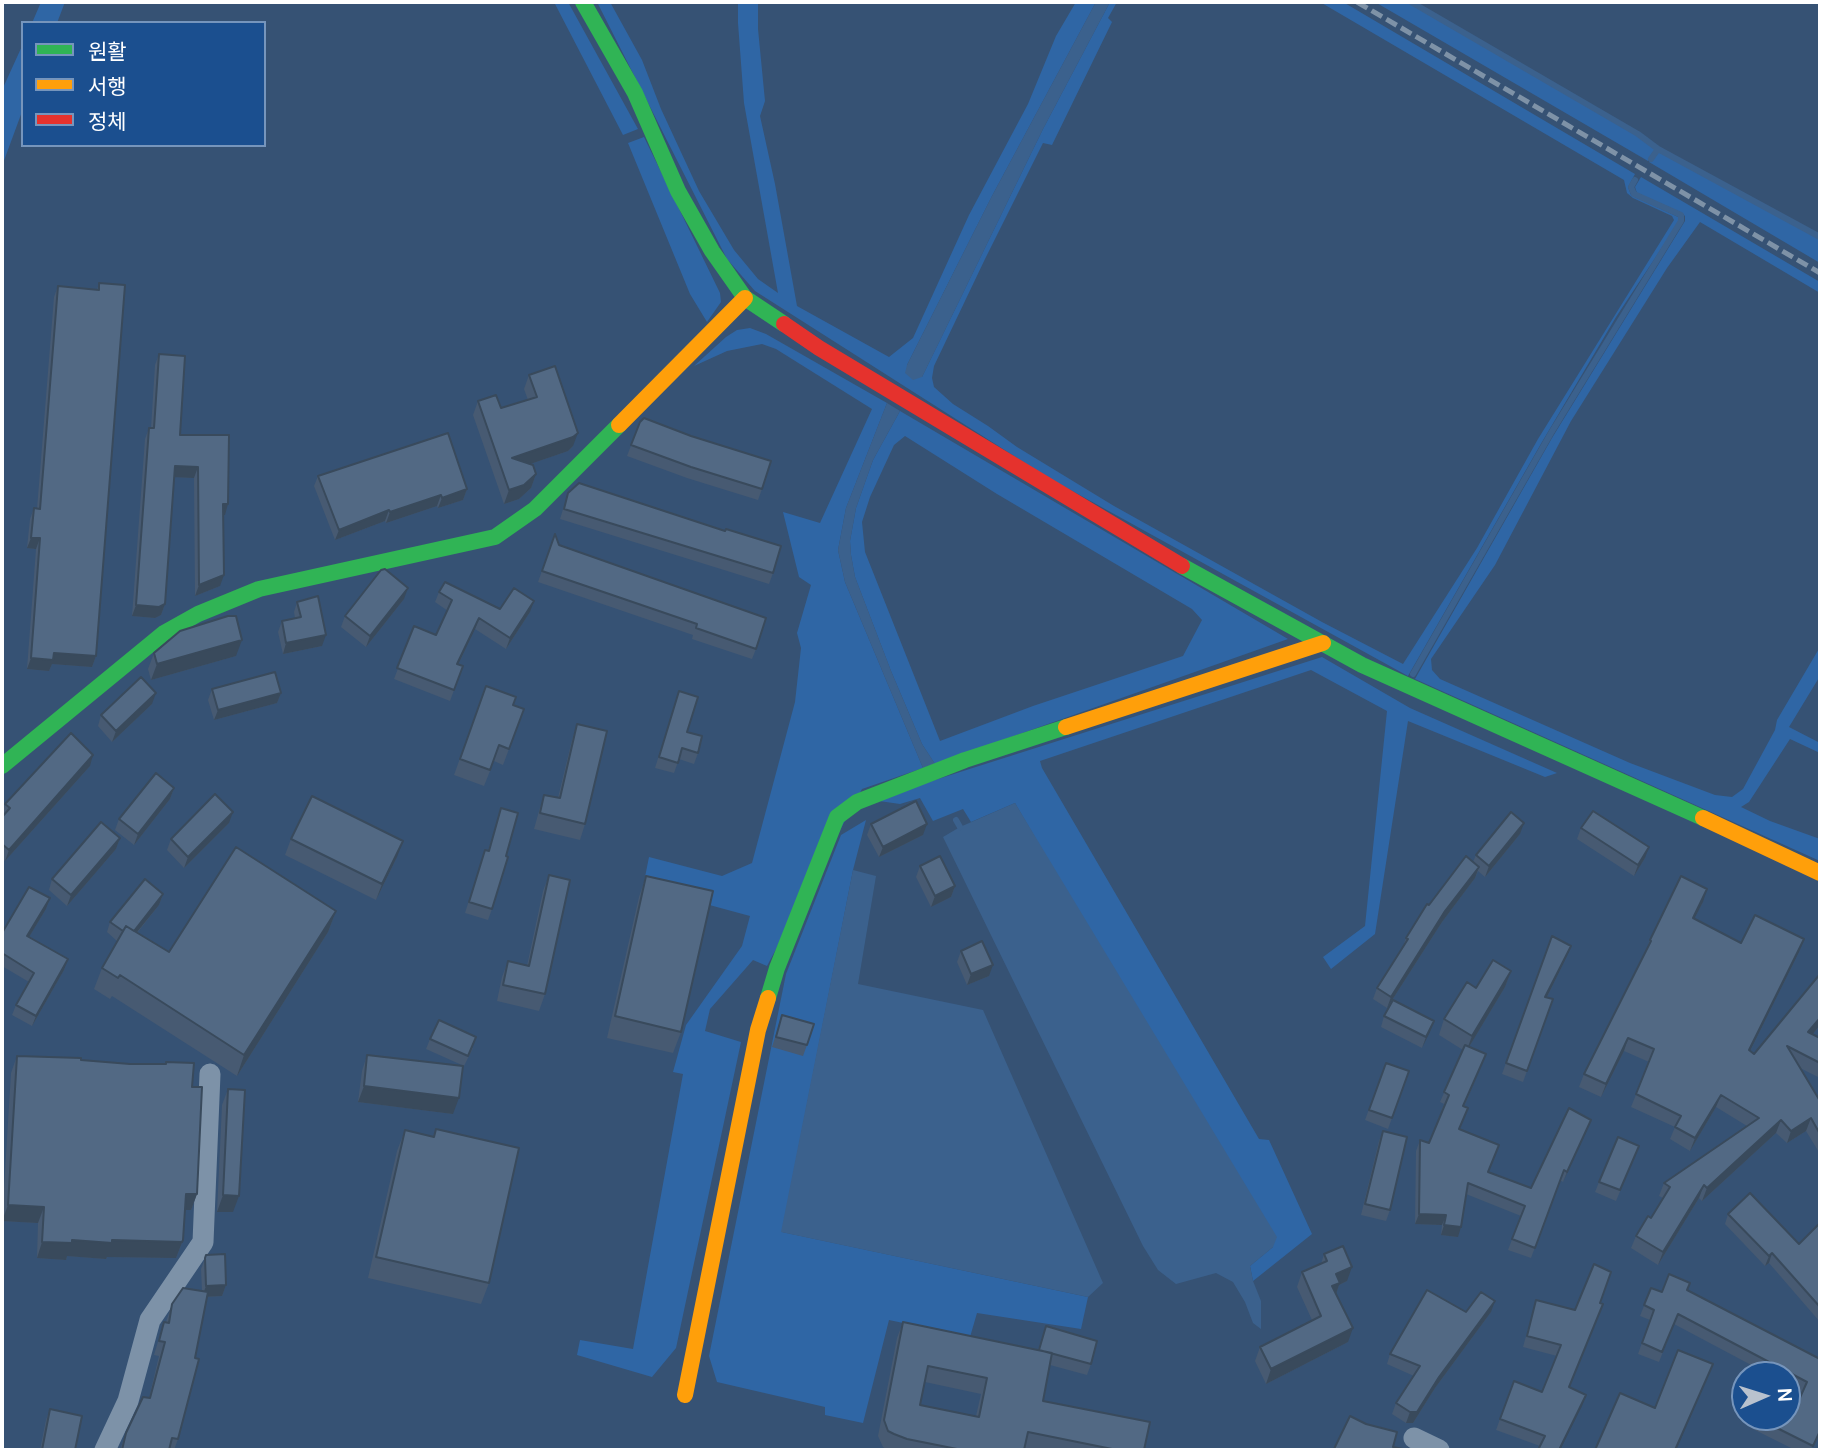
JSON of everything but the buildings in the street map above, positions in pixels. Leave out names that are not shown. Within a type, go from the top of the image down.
[{"type":"street","points":[[583,2],[635,93],[678,191],[712,251],[745,298],[818,348],[1135,540],[1362,665],[1820,873]]},
{"type":"street","points":[[2,766],[164,633],[198,614],[259,589],[495,537],[535,509],[745,298]]},
{"type":"street","points":[[685,1395],[758,1030],[777,968],[837,817],[857,802],[965,760],[1323,643]]},
{"type":"street","points":[[105,1450],[128,1401],[150,1320],[203,1242],[210,1074]]},
{"type":"street","points":[[1414,1438],[1439,1450]]},
{"type":"shaded area","points":[[41,2],[65,2],[58,21],[33,21]]},
{"type":"shaded area","points":[[554,2],[568,2],[638,129],[623,135]]},
{"type":"shaded area","points":[[597,2],[610,2],[642,60],[661,109],[699,191],[734,250],[758,279],[778,293],[744,103],[738,23],[738,2],[758,2],[765,101],[760,116],[797,306],[889,357],[913,338],[969,215],[1028,104],[1056,36],[1076,2],[1096,2],[992,196],[907,365],[922,377],[1043,129],[1110,2],[1117,2],[1108,18],[1112,22],[1052,145],[1043,143],[934,366],[934,387],[953,404],[1017,447],[1114,506],[1403,664],[1477,548],[1538,439],[1674,220],[1672,216],[1633,198],[1627,193],[1624,180],[1320,2],[1343,2],[1635,174],[1628,187],[1631,195],[1678,217],[1679,222],[1616,317],[1408,676],[1047,477],[755,291],[727,259]]},
{"type":"shaded area","points":[[1096,2],[1110,2],[1043,129],[922,377],[913,380],[905,373],[907,365],[992,196]]},
{"type":"shaded area","points":[[1375,2],[1407,2],[1637,135],[1657,150],[1648,161]]},
{"type":"shaded area","points":[[21,48],[21,114],[2,166],[2,90]]},
{"type":"shaded area","points":[[644,137],[720,293],[721,302],[707,322],[690,294],[628,143]]},
{"type":"shaded area","points":[[1658,151],[1820,238],[1820,263],[1649,162]]},
{"type":"shaded area","points":[[1641,177],[1820,282],[1820,293],[1700,222],[1667,268],[1571,421],[1495,565],[1431,659],[1432,670],[1440,679],[1630,763],[1715,795],[1732,797],[1743,789],[1775,730],[1777,720],[1820,647],[1820,676],[1789,727],[1820,743],[1820,753],[1790,739],[1749,802],[1741,807],[1820,839],[1820,861],[1415,679],[1552,438],[1685,221],[1682,213],[1637,193],[1635,187]]},
{"type":"shaded area","points":[[750,328],[766,334],[887,403],[846,508],[838,550],[845,582],[923,768],[862,789],[767,966],[753,960],[710,1009],[705,1031],[741,1042],[676,1348],[652,1377],[577,1355],[580,1340],[633,1349],[683,1074],[673,1072],[686,1025],[742,946],[750,916],[643,887],[649,857],[722,876],[752,863],[795,702],[801,648],[797,633],[811,585],[799,577],[783,512],[820,523],[872,409],[776,349],[762,344],[727,351],[694,366],[726,337],[737,330]]},
{"type":"shaded area","points":[[887,403],[900,411],[873,460],[856,508],[850,541],[851,555],[855,577],[891,671],[922,744],[935,764],[923,768],[845,582],[838,550],[846,508]]},
{"type":"shaded area","points":[[900,411],[1288,639],[935,764],[922,744],[855,577],[850,541],[856,508],[873,460]],"holes":[[[905,436],[997,494],[1192,609],[1202,620],[1183,656],[1033,706],[940,741],[865,552],[862,522],[870,497],[894,445]]]},
{"type":"shaded area","points":[[1322,657],[1410,708],[1557,773],[1545,777],[1408,721],[1375,934],[1331,969],[1323,957],[1365,926],[1387,711],[1311,670],[1040,761],[1259,1139],[1269,1140],[1312,1234],[1253,1281],[1250,1266],[1273,1247],[1015,803],[971,822],[963,809],[933,821],[920,798],[900,804],[872,800]]},
{"type":"shaded area","points":[[1015,803],[1277,1237],[1273,1247],[1250,1266],[1261,1301],[1261,1329],[1253,1323],[1233,1282],[1216,1273],[1176,1284],[1158,1270],[1143,1246],[943,837]]},
{"type":"shaded area","points":[[866,820],[853,870],[782,1232],[1088,1297],[1081,1329],[977,1313],[970,1337],[889,1320],[863,1423],[825,1415],[825,1407],[717,1382],[709,1356],[786,974],[841,835]]},
{"type":"shaded area","points":[[853,870],[876,876],[858,984],[983,1010],[1103,1283],[1088,1297],[781,1232]]},
{"type":"waterway","points":[[1411,2],[1638,134],[1658,149],[1820,237]]},
{"type":"waterway","points":[[1651,159],[1658,149]]},
{"type":"waterway","points":[[1413,674],[1551,433],[1681,221],[1681,215],[1634,194],[1631,187],[1635,180]]},
{"type":"waterway","points":[[956,820],[960,827]]},
{"type":"railway","points":[[1357,2],[1820,273]]},
{"type":"traffic: fast","points":[[583,2],[635,93],[678,191],[712,251],[745,298],[784,324]]},
{"type":"traffic: fast","points":[[2,766],[164,633],[198,614],[259,589],[495,537],[535,509],[619,425]]},
{"type":"traffic: fast","points":[[1182,566],[1362,665],[1703,818]]},
{"type":"traffic: fast","points":[[768,998],[777,968],[837,817],[857,802],[965,760],[1066,727]]},
{"type":"traffic: slow","points":[[619,425],[745,298]]},
{"type":"traffic: slow","points":[[1066,727],[1323,643]]},
{"type":"traffic: slow","points":[[1703,818],[1820,873]]},
{"type":"traffic: slow","points":[[685,1395],[758,1030],[768,998]]},
{"type":"traffic: jam","points":[[784,324],[819,348],[1182,566]]}]
